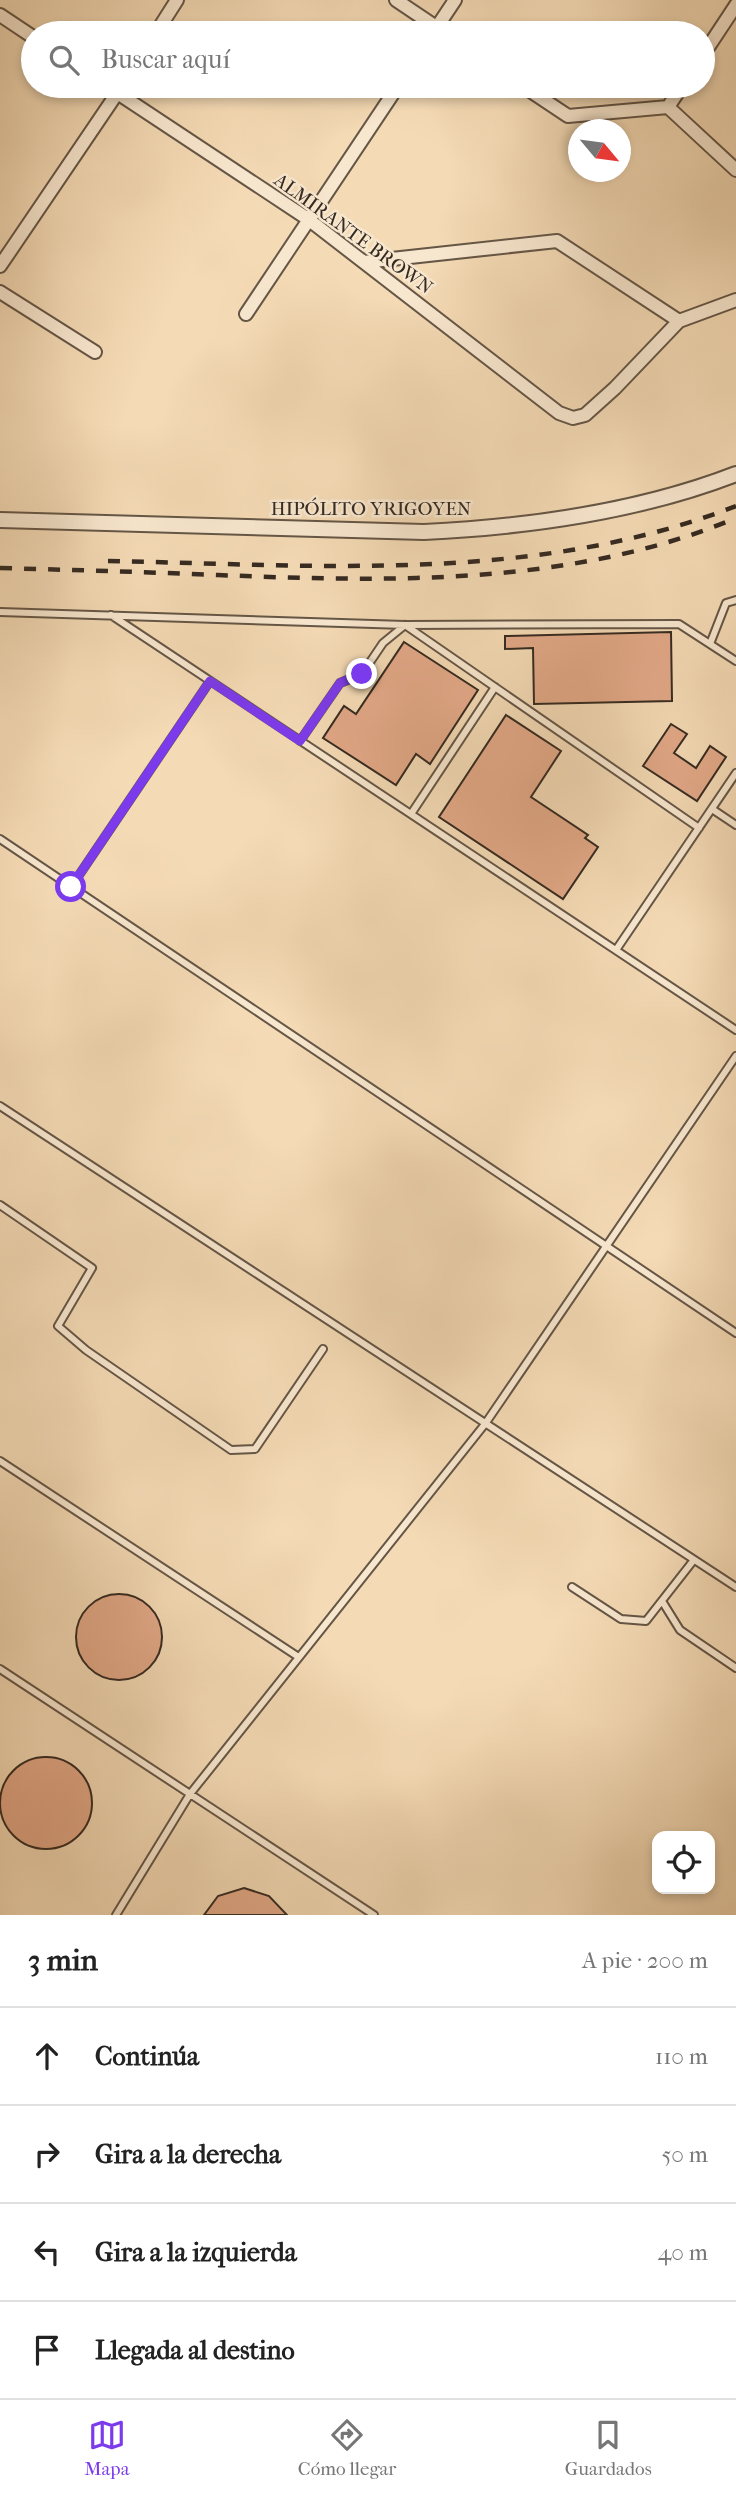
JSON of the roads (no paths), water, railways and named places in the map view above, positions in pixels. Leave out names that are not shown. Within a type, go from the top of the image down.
[{"type":"street","points":[[164,21],[177,0]]},
{"type":"street","points":[[396,0],[424,21]]},
{"type":"street","points":[[443,21],[455,0]]},
{"type":"street","points":[[715,37],[736,5]]},
{"type":"street","points":[[0,15],[21,29]]},
{"type":"street","points":[[0,266],[109,98]]},
{"type":"street","name":"ALMIRANTE BROWN","points":[[131,98],[308,219],[559,413],[573,418],[585,415],[615,388],[679,321]]},
{"type":"street","points":[[246,314],[390,98]]},
{"type":"street","points":[[540,98],[568,117],[668,107],[736,170]]},
{"type":"street","points":[[668,107],[674,98]]},
{"type":"street","points":[[365,262],[557,241],[679,321],[736,300]]},
{"type":"street","points":[[0,292],[95,352]]},
{"type":"street","name":"HIPÓLITO YRIGOYEN","points":[[0,520],[463,530],[591,513],[705,486],[736,474]]},
{"type":"lane","points":[[710,644],[726,603],[736,600]]},
{"type":"lane","points":[[0,612],[405,625],[679,624],[736,661]]},
{"type":"lane","points":[[111,615],[736,1030]]},
{"type":"lane","points":[[405,625],[699,828]]},
{"type":"lane","points":[[300,741],[340,683],[362,674],[383,643],[405,625]]},
{"type":"lane","points":[[71,887],[210,681]]},
{"type":"lane","points":[[411,814],[495,687]]},
{"type":"lane","points":[[616,950],[736,774]]},
{"type":"lane","points":[[712,809],[736,825]]},
{"type":"lane","points":[[0,839],[736,1333]]},
{"type":"lane","points":[[116,1915],[190,1794],[297,1656],[485,1424],[736,1056]]},
{"type":"lane","points":[[0,1106],[736,1587]]},
{"type":"lane","points":[[0,1205],[92,1268],[58,1326],[86,1350],[231,1450],[255,1449],[323,1349]]},
{"type":"lane","points":[[0,1461],[297,1656]]},
{"type":"lane","points":[[572,1587],[621,1619],[646,1621],[693,1561]]},
{"type":"lane","points":[[662,1601],[680,1630],[736,1668]]},
{"type":"lane","points":[[0,1670],[374,1915]]},
{"type":"railway","points":[[108,561],[347,566],[505,559],[583,548],[660,531],[736,506]]},
{"type":"railway","points":[[0,568],[349,579],[481,575],[611,557],[674,540],[736,518]]}]
